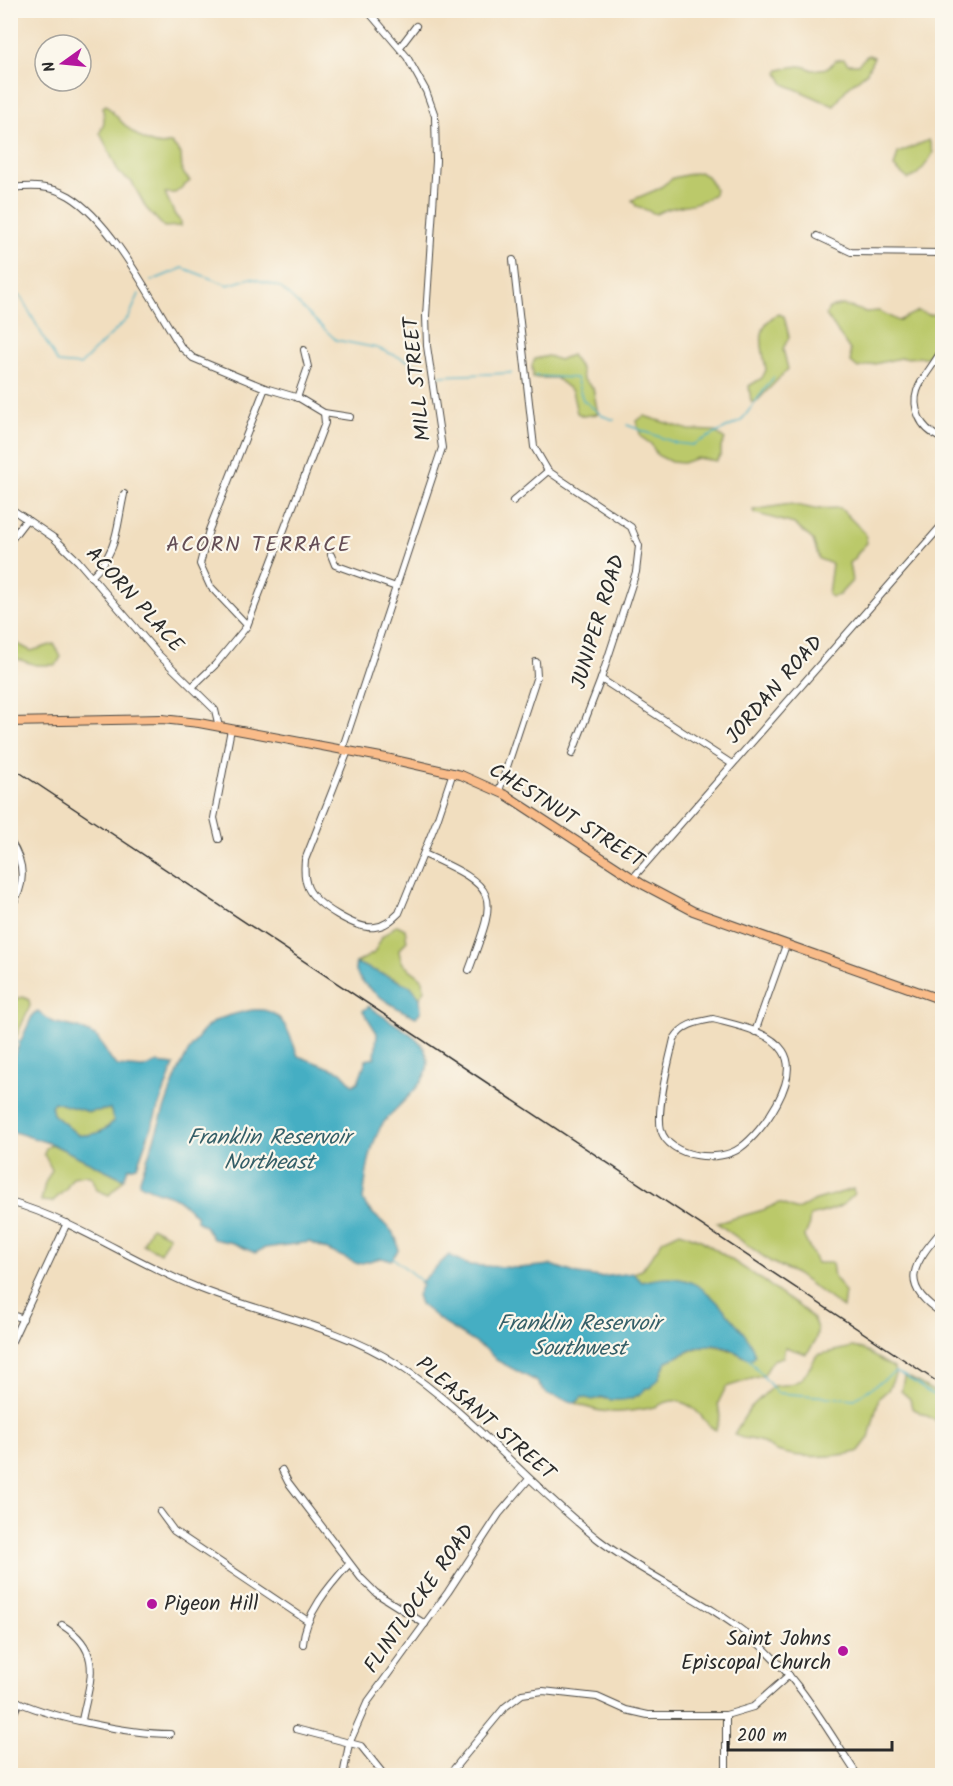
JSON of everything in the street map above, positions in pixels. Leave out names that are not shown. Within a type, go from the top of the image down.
[{"type":"main road","name":"CHESTNUT STREET","points":[[10,722],[162,719],[231,729],[453,772],[499,791],[633,878],[693,911],[942,1000]]},
{"type":"street","name":"MILL STREET","points":[[367,10],[400,47],[426,92],[435,123],[436,162],[426,316],[442,448],[345,750],[305,860],[304,877],[312,894],[342,918],[362,927],[379,926],[392,920],[399,913],[424,854],[453,772]]},
{"type":"street","points":[[400,47],[416,26]]},
{"type":"street","points":[[10,188],[41,186],[68,195],[92,213],[115,243],[181,347],[193,358],[265,388],[314,405],[324,413],[350,417]]},
{"type":"street","points":[[817,236],[851,252],[942,253]]},
{"type":"street","name":"JUNIPER ROAD","points":[[513,260],[530,429],[534,447],[548,471],[631,527],[639,546],[636,572],[601,679],[572,754]]},
{"type":"street","points":[[942,349],[915,392],[915,406],[921,423],[942,439]]},
{"type":"street","points":[[297,398],[308,367],[304,350]]},
{"type":"street","points":[[247,625],[210,586],[200,564],[209,530],[265,388]]},
{"type":"street","points":[[192,687],[216,664],[247,625],[325,423],[324,413]]},
{"type":"street","points":[[513,501],[548,471]]},
{"type":"street","points":[[92,577],[101,568],[114,545],[124,494]]},
{"type":"street","name":"ACORN PLACE","points":[[10,508],[54,538],[92,577],[158,654],[214,710],[219,727]]},
{"type":"street","points":[[10,541],[27,519]]},
{"type":"street","name":"JORDAN ROAD","points":[[633,878],[942,525]]},
{"type":"street","points":[[331,555],[335,565],[396,587]]},
{"type":"street","points":[[499,791],[537,676],[536,662]]},
{"type":"street","points":[[601,679],[732,764]]},
{"type":"street","points":[[219,839],[214,818],[231,729]]},
{"type":"street","points":[[10,841],[19,856],[22,873],[19,893],[10,908]]},
{"type":"street","points":[[424,854],[472,878],[485,891],[489,916],[468,970]]},
{"type":"street","points":[[755,1032],[786,945]]},
{"type":"street","points":[[713,1019],[755,1032],[778,1044],[788,1061],[786,1086],[766,1117],[750,1139],[734,1151],[693,1156],[673,1147],[661,1130],[660,1117],[672,1050],[678,1033],[692,1023],[713,1019]]},
{"type":"street","name":"PLEASANT STREET","points":[[10,1202],[67,1223],[195,1287],[342,1338],[394,1363],[429,1388],[529,1479],[628,1562],[699,1603],[752,1639],[789,1675],[858,1776]]},
{"type":"street","points":[[12,1341],[67,1223]]},
{"type":"street","points":[[942,1230],[920,1256],[915,1267],[914,1280],[918,1293],[942,1313]]},
{"type":"street","points":[[10,1314],[23,1319]]},
{"type":"street","points":[[282,1470],[288,1482],[349,1564],[376,1593],[425,1624]]},
{"type":"street","name":"FLINTLOCKE ROAD","points":[[343,1776],[349,1744],[367,1703],[425,1624],[500,1514],[529,1479]]},
{"type":"street","points":[[160,1512],[174,1531],[308,1621]]},
{"type":"street","points":[[303,1644],[308,1621],[335,1579],[349,1564]]},
{"type":"street","points":[[62,1626],[83,1643],[91,1658],[90,1679],[82,1720]]},
{"type":"street","points":[[448,1776],[514,1698],[532,1691],[597,1697],[636,1714],[726,1715],[753,1707],[789,1675]]},
{"type":"street","points":[[10,1698],[82,1720],[144,1733],[170,1734]]},
{"type":"street","points":[[10,1721],[19,1702]]},
{"type":"street","points":[[726,1715],[726,1776]]},
{"type":"street","points":[[296,1729],[361,1746],[385,1776]]},
{"type":"green space","points":[[868,55],[874,57],[867,72],[847,88],[834,106],[784,84],[778,73],[779,70],[796,66],[812,70],[828,68],[836,60],[844,59],[848,64],[858,64]]},
{"type":"green space","points":[[106,105],[126,126],[143,139],[162,145],[171,143],[181,154],[182,172],[190,181],[175,193],[165,193],[181,226],[164,227],[146,208],[132,182],[119,173],[100,133],[104,122],[103,107]]},
{"type":"green space","points":[[929,140],[933,153],[919,172],[908,179],[894,167],[898,153]]},
{"type":"green space","points":[[699,172],[707,176],[715,189],[714,194],[700,202],[663,210],[656,214],[636,206],[632,200],[658,189],[673,178]]},
{"type":"green space","points":[[843,305],[866,312],[879,311],[898,321],[918,311],[929,315],[942,313],[942,350],[927,357],[900,358],[858,368],[851,362],[850,350],[826,315],[829,308]]},
{"type":"green space","points":[[778,314],[784,316],[789,337],[783,349],[788,369],[756,402],[751,402],[749,386],[762,378],[766,370],[762,331],[770,319]]},
{"type":"green space","points":[[571,355],[581,369],[583,379],[593,388],[598,414],[583,416],[577,413],[572,391],[556,378],[533,378],[532,365],[535,359],[548,356],[559,360]]},
{"type":"green space","points":[[644,416],[689,430],[714,431],[725,439],[721,447],[721,455],[716,461],[697,458],[683,463],[671,462],[657,455],[651,444],[641,437],[636,421]]},
{"type":"green space","points":[[790,504],[815,509],[840,508],[865,533],[867,543],[849,563],[852,581],[839,595],[831,597],[828,594],[832,564],[819,559],[813,540],[794,524],[754,513],[753,510]]},
{"type":"green space","points":[[12,641],[31,651],[54,644],[61,657],[56,665],[36,665],[11,657]]},
{"type":"green space","points":[[397,925],[405,929],[407,941],[399,949],[401,960],[423,980],[424,990],[420,998],[399,980],[356,963],[374,953],[382,937]]},
{"type":"green space","points":[[23,997],[29,1000],[30,1006],[11,1048],[11,1000]]},
{"type":"green space","points":[[54,1102],[89,1112],[110,1109],[114,1120],[107,1128],[98,1132],[78,1135],[53,1114],[51,1105]]},
{"type":"green space","points":[[52,1144],[124,1179],[109,1195],[97,1190],[92,1177],[85,1175],[73,1177],[66,1189],[52,1202],[41,1201],[45,1183],[52,1170],[44,1154],[46,1148]]},
{"type":"green space","points":[[853,1189],[854,1193],[846,1203],[810,1216],[804,1237],[817,1263],[832,1263],[834,1277],[845,1292],[843,1308],[796,1274],[771,1262],[717,1223],[779,1203],[798,1210],[813,1201]]},
{"type":"green space","points":[[151,1227],[169,1236],[160,1253],[143,1244]]},
{"type":"green space","points":[[680,1232],[701,1240],[767,1283],[807,1313],[814,1321],[817,1330],[815,1341],[806,1354],[785,1347],[783,1357],[773,1360],[764,1375],[726,1387],[718,1403],[720,1416],[716,1430],[692,1407],[677,1401],[668,1401],[654,1407],[624,1412],[605,1412],[576,1403],[582,1397],[622,1397],[643,1390],[652,1384],[666,1362],[697,1348],[714,1346],[734,1351],[747,1358],[650,1280],[642,1282],[633,1273],[642,1270],[663,1240]]},
{"type":"green space","points":[[852,1347],[862,1349],[894,1368],[895,1375],[888,1390],[879,1398],[869,1438],[858,1452],[828,1456],[797,1456],[777,1451],[759,1441],[734,1434],[750,1408],[773,1386],[790,1384],[801,1379],[817,1355]]},
{"type":"green space","points":[[904,1377],[942,1396],[942,1424],[912,1408],[910,1399],[901,1391]]},
{"type":"water","points":[[356,963],[411,986],[420,998],[421,1011],[416,1017],[377,995],[360,979],[356,971]]},
{"type":"water","name":"Franklin Reservoir Northeast","points":[[369,1006],[420,1042],[428,1060],[421,1082],[380,1128],[373,1145],[367,1172],[363,1200],[372,1213],[394,1235],[398,1251],[391,1260],[381,1258],[358,1264],[310,1242],[265,1248],[255,1253],[233,1243],[213,1239],[205,1226],[197,1221],[196,1215],[180,1200],[139,1183],[181,1066],[206,1028],[225,1017],[247,1011],[268,1011],[282,1021],[298,1056],[341,1072],[353,1085],[358,1082],[366,1060],[375,1058],[377,1033],[363,1011]]},
{"type":"water","name":"Franklin Reservoir Northeast","points":[[38,1011],[52,1022],[79,1028],[97,1037],[111,1060],[118,1066],[143,1068],[157,1063],[174,1065],[137,1166],[128,1168],[124,1179],[52,1144],[11,1131],[11,1063],[33,1014]],"holes":[[[54,1102],[89,1112],[110,1109],[114,1120],[107,1128],[98,1132],[78,1135],[53,1114],[51,1106]]]},
{"type":"water","name":"Franklin Reservoir Southwest","points":[[449,1255],[468,1265],[519,1268],[551,1265],[578,1274],[600,1277],[633,1273],[642,1282],[657,1279],[682,1279],[702,1288],[720,1305],[745,1334],[755,1355],[753,1359],[749,1358],[718,1345],[694,1348],[666,1362],[659,1378],[651,1388],[646,1388],[637,1396],[625,1400],[601,1397],[593,1400],[582,1397],[576,1403],[548,1395],[536,1381],[496,1360],[487,1350],[445,1324],[420,1304],[417,1295],[422,1285],[420,1283]]},
{"type":"waterway","points":[[151,281],[183,268],[228,285],[251,278],[280,287],[336,340],[377,348],[423,367]]},
{"type":"waterway","points":[[10,292],[21,297],[58,363],[80,365],[129,317],[139,294]]},
{"type":"waterway","points":[[438,376],[511,373]]},
{"type":"waterway","points":[[535,376],[576,378],[583,400],[603,416],[614,420]]},
{"type":"waterway","points":[[627,425],[676,443],[692,445],[741,421],[774,377]]},
{"type":"waterway","points":[[10,1039],[20,1043]]},
{"type":"waterway","points":[[392,1257],[421,1281]]},
{"type":"waterway","points":[[748,1358],[777,1393],[855,1399],[895,1372],[907,1377],[928,1392],[942,1397]]},
{"type":"railway","points":[[10,766],[942,1385]]},
{"type":"place","name":"Pigeon Hill","points":[[152,1604]]},
{"type":"place","name":"Saint Johns Episcopal Church","points":[[843,1651]]},
{"type":"district","name":"ACORN TERRACE","points":[[259,545]]}]
